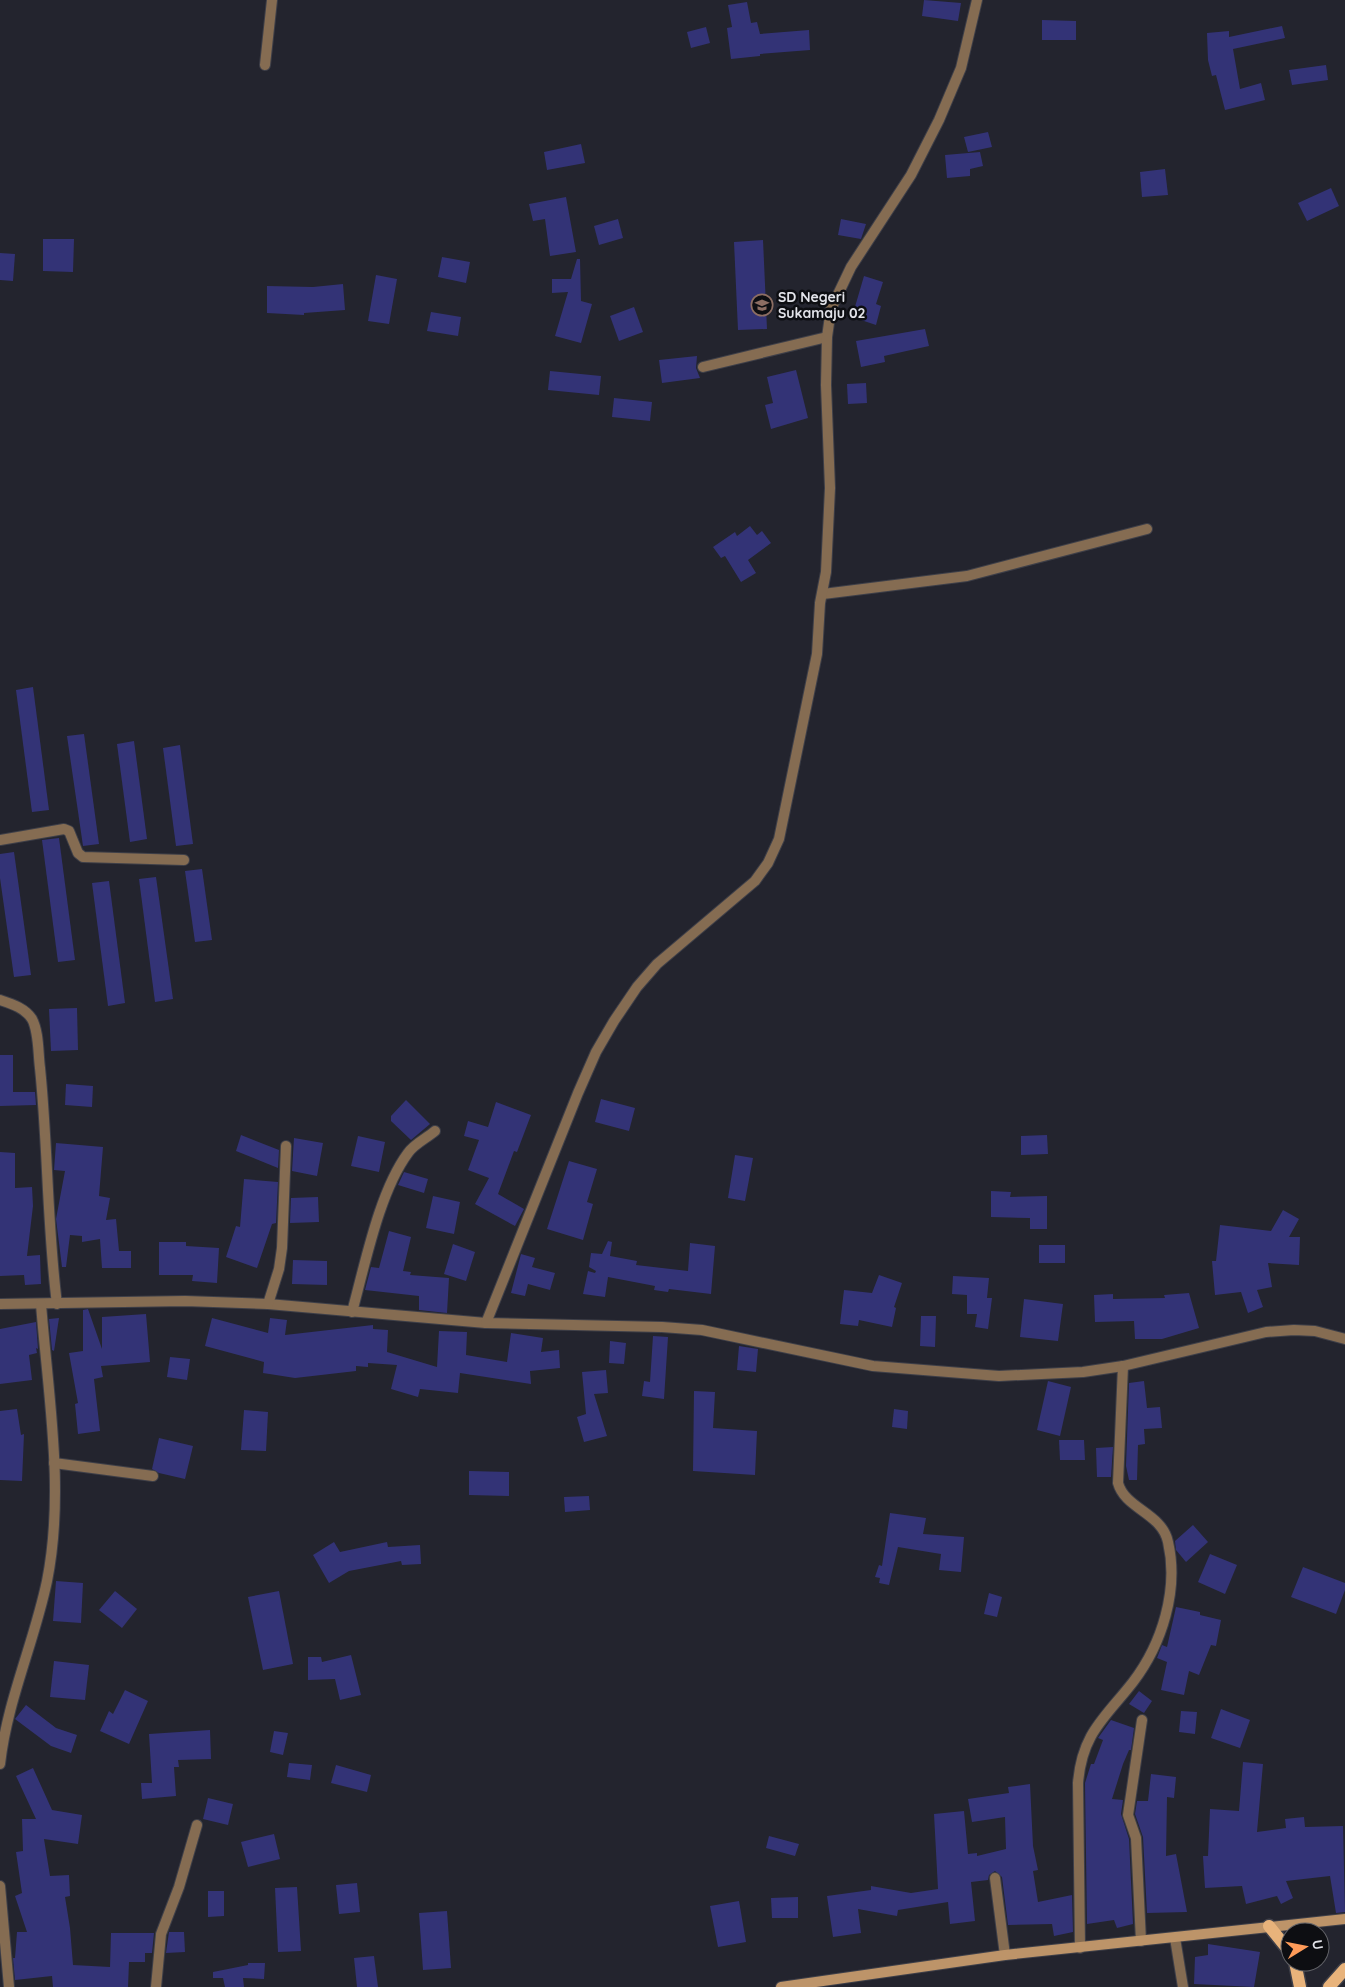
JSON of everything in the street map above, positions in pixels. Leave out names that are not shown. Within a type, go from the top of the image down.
[{"type":"main road","points":[[781,1987],[807,1985],[1005,1956],[1345,1919]]},
{"type":"main road","points":[[1269,1926],[1280,1940]]},
{"type":"main road","points":[[1329,1987],[1345,1969]]},
{"type":"main road","points":[[1297,1972],[1300,1987]]},
{"type":"street","points":[[265,65],[272,0]]},
{"type":"street","points":[[486,1322],[578,1093],[596,1052],[614,1021],[637,987],[657,964],[755,881],[768,863],[778,839],[817,654],[830,488],[826,385],[827,337],[831,309],[837,292],[911,175],[938,120],[960,68],[978,0]]},
{"type":"street","points":[[703,367],[827,337]]},
{"type":"street","points":[[822,598],[966,576],[1147,529]]},
{"type":"street","points":[[0,840],[64,829],[69,831],[78,853],[82,857],[184,860]]},
{"type":"street","points":[[0,1000],[25,1011],[32,1021],[36,1033],[42,1092],[51,1257],[57,1304]]},
{"type":"street","points":[[352,1312],[385,1201],[398,1168],[409,1151],[435,1131]]},
{"type":"street","points":[[268,1304],[279,1269],[282,1248],[286,1146]]},
{"type":"street","points":[[0,1304],[185,1302],[268,1304],[486,1322],[662,1327],[702,1330],[856,1363],[1000,1376],[1047,1375],[1123,1366],[1266,1332],[1315,1331],[1345,1339]]},
{"type":"street","points":[[0,1764],[3,1737],[47,1581],[52,1545],[54,1463],[41,1304]]},
{"type":"street","points":[[1080,1948],[1079,1761],[1100,1721],[1133,1682],[1152,1651],[1163,1626],[1171,1579],[1168,1542],[1164,1531],[1156,1520],[1124,1494],[1118,1483],[1123,1366]]},
{"type":"street","points":[[54,1463],[153,1476]]},
{"type":"street","points":[[1141,1942],[1136,1838],[1128,1815],[1142,1720]]},
{"type":"street","points":[[156,1987],[161,1934],[179,1887],[196,1825]]},
{"type":"street","points":[[995,1878],[1005,1956]]},
{"type":"street","points":[[0,1886],[4,1972],[9,1987]]},
{"type":"street","points":[[1176,1938],[1183,1987]]},
{"type":"building","points":[[924,0],[961,3],[958,21],[922,16]]},
{"type":"building","points":[[747,2],[751,23],[757,22],[760,34],[809,30],[810,50],[760,54],[760,56],[731,59],[727,28],[732,27],[728,5]]},
{"type":"building","points":[[1042,20],[1076,21],[1076,40],[1042,40]]},
{"type":"building","points":[[1282,26],[1285,38],[1233,49],[1240,89],[1261,83],[1265,100],[1225,110],[1216,75],[1212,76],[1208,60],[1207,33],[1229,31],[1229,37]]},
{"type":"building","points":[[706,27],[710,43],[691,48],[687,32]]},
{"type":"building","points":[[1326,65],[1328,80],[1292,85],[1289,70]]},
{"type":"building","points":[[988,132],[992,147],[968,152],[964,137]]},
{"type":"building","points":[[581,144],[585,163],[547,170],[544,152]]},
{"type":"building","points":[[980,152],[983,166],[970,169],[970,176],[947,178],[945,155]]},
{"type":"building","points":[[1165,169],[1168,195],[1142,197],[1140,172]]},
{"type":"building","points":[[1331,188],[1339,206],[1307,221],[1298,203]]},
{"type":"building","points":[[566,197],[576,252],[550,256],[545,219],[533,221],[529,204]]},
{"type":"building","points":[[618,219],[623,238],[599,245],[594,226]]},
{"type":"building","points":[[841,219],[866,224],[861,239],[838,235]]},
{"type":"building","points":[[43,239],[74,239],[73,272],[43,271]]},
{"type":"building","points":[[763,240],[767,329],[738,330],[734,242]]},
{"type":"building","points":[[0,253],[15,254],[13,281],[0,280]]},
{"type":"building","points":[[442,257],[470,262],[466,283],[438,277]]},
{"type":"building","points":[[577,259],[580,259],[581,301],[592,304],[581,343],[555,336],[568,292],[552,293],[552,279],[571,279]]},
{"type":"building","points":[[376,275],[397,279],[389,324],[368,321]]},
{"type":"building","points":[[864,276],[883,282],[876,304],[881,306],[876,325],[852,317]]},
{"type":"building","points":[[343,284],[345,310],[304,313],[304,315],[267,313],[267,286],[313,287]]},
{"type":"building","points":[[634,307],[643,332],[619,341],[610,316]]},
{"type":"building","points":[[431,312],[461,317],[458,336],[427,331]]},
{"type":"building","points":[[925,329],[929,346],[884,356],[885,362],[861,367],[856,341]]},
{"type":"building","points":[[697,356],[696,368],[700,378],[662,383],[659,360]]},
{"type":"building","points":[[796,370],[808,418],[771,429],[765,405],[773,403],[767,377]]},
{"type":"building","points":[[550,371],[601,376],[599,395],[548,390]]},
{"type":"building","points":[[866,383],[867,403],[848,404],[847,384]]},
{"type":"building","points":[[614,398],[652,402],[650,421],[612,417]]},
{"type":"building","points":[[750,526],[757,535],[762,531],[771,543],[748,560],[756,573],[741,582],[725,556],[721,558],[713,547],[735,532],[737,536]]},
{"type":"building","points":[[33,687],[49,810],[32,812],[16,690]]},
{"type":"building","points":[[84,734],[99,844],[83,846],[67,736]]},
{"type":"building","points":[[134,741],[147,839],[130,842],[117,744]]},
{"type":"building","points":[[180,745],[193,844],[176,846],[163,748]]},
{"type":"building","points":[[59,838],[75,960],[58,962],[42,840]]},
{"type":"building","points":[[14,852],[31,975],[14,977],[0,878],[0,854]]},
{"type":"building","points":[[202,869],[212,940],[195,942],[185,871]]},
{"type":"building","points":[[156,877],[173,999],[155,1002],[139,879]]},
{"type":"building","points":[[109,881],[125,1003],[108,1006],[92,883]]},
{"type":"building","points":[[77,1008],[78,1050],[51,1051],[49,1009]]},
{"type":"building","points":[[0,1055],[13,1055],[13,1092],[35,1092],[36,1105],[0,1106]]},
{"type":"building","points":[[66,1084],[93,1086],[92,1107],[65,1105]]},
{"type":"building","points":[[601,1099],[635,1108],[629,1131],[595,1122]]},
{"type":"building","points":[[406,1100],[430,1124],[411,1140],[391,1121],[391,1116]]},
{"type":"building","points":[[496,1102],[531,1115],[517,1152],[514,1151],[498,1194],[524,1209],[515,1226],[475,1204],[489,1178],[468,1170],[479,1140],[464,1136],[468,1121],[488,1127]]},
{"type":"building","points":[[241,1135],[279,1150],[278,1168],[236,1151]]},
{"type":"building","points":[[1047,1135],[1048,1154],[1021,1155],[1021,1136]]},
{"type":"building","points":[[358,1136],[385,1142],[379,1172],[351,1166]]},
{"type":"building","points":[[294,1138],[323,1143],[317,1176],[292,1171]]},
{"type":"building","points":[[56,1143],[103,1147],[99,1196],[110,1198],[106,1220],[116,1219],[119,1251],[131,1251],[131,1268],[102,1268],[100,1239],[82,1242],[82,1236],[70,1235],[66,1267],[62,1267],[56,1219],[65,1171],[54,1170]]},
{"type":"building","points":[[0,1152],[15,1153],[15,1188],[32,1187],[33,1206],[27,1256],[40,1255],[41,1284],[25,1285],[24,1275],[0,1276]]},
{"type":"building","points":[[735,1155],[753,1158],[745,1201],[728,1198]]},
{"type":"building","points":[[569,1161],[597,1169],[587,1202],[593,1204],[583,1240],[547,1229]]},
{"type":"building","points":[[404,1172],[428,1179],[424,1193],[398,1185]]},
{"type":"building","points":[[244,1179],[278,1182],[276,1223],[272,1224],[257,1268],[226,1257],[236,1226],[240,1227]]},
{"type":"building","points":[[991,1191],[1011,1192],[1010,1197],[1047,1196],[1047,1229],[1030,1229],[1030,1218],[991,1217]]},
{"type":"building","points":[[433,1196],[460,1202],[454,1234],[426,1228]]},
{"type":"building","points":[[318,1197],[319,1222],[290,1223],[291,1198]]},
{"type":"building","points":[[1283,1210],[1299,1219],[1289,1237],[1300,1237],[1299,1265],[1268,1263],[1272,1287],[1257,1290],[1263,1307],[1248,1313],[1241,1292],[1215,1295],[1212,1261],[1216,1261],[1220,1225],[1271,1231]]},
{"type":"building","points":[[389,1231],[411,1237],[403,1271],[411,1272],[410,1275],[449,1278],[447,1313],[419,1310],[419,1296],[365,1290],[371,1267],[379,1268]]},
{"type":"building","points":[[608,1241],[612,1242],[610,1256],[637,1261],[636,1265],[688,1271],[690,1243],[715,1246],[711,1294],[669,1289],[668,1292],[654,1290],[655,1286],[608,1277],[605,1297],[583,1294],[588,1271],[595,1273],[596,1271],[589,1267],[591,1253],[602,1254]]},
{"type":"building","points":[[159,1242],[186,1242],[186,1246],[219,1248],[217,1283],[192,1281],[193,1275],[159,1275]]},
{"type":"building","points":[[453,1244],[475,1252],[466,1281],[444,1274]]},
{"type":"building","points":[[1039,1245],[1065,1245],[1065,1263],[1039,1263]]},
{"type":"building","points":[[521,1254],[535,1258],[532,1267],[555,1273],[550,1290],[528,1284],[525,1296],[511,1293]]},
{"type":"building","points":[[293,1260],[327,1261],[327,1285],[292,1284]]},
{"type":"building","points":[[879,1275],[902,1283],[894,1307],[896,1308],[892,1327],[859,1320],[858,1326],[840,1324],[844,1290],[872,1293]]},
{"type":"building","points":[[953,1276],[989,1278],[987,1298],[992,1298],[988,1329],[975,1327],[977,1314],[967,1314],[967,1295],[952,1294]]},
{"type":"building","points":[[1189,1293],[1199,1328],[1162,1339],[1135,1339],[1134,1321],[1095,1322],[1094,1295],[1113,1294],[1113,1299],[1165,1298],[1164,1295]]},
{"type":"building","points":[[1024,1299],[1063,1304],[1058,1341],[1020,1337]]},
{"type":"building","points":[[88,1309],[102,1349],[102,1317],[146,1314],[150,1362],[101,1366],[103,1377],[94,1379],[100,1431],[78,1434],[75,1404],[78,1403],[69,1353],[83,1351],[83,1310]]},
{"type":"building","points":[[921,1316],[936,1316],[935,1347],[920,1346]]},
{"type":"building","points":[[59,1318],[54,1351],[52,1350],[49,1319]]},
{"type":"building","points":[[212,1318],[268,1333],[270,1318],[287,1320],[285,1335],[373,1325],[373,1329],[388,1330],[387,1352],[437,1367],[439,1331],[467,1332],[466,1355],[507,1362],[511,1333],[543,1338],[541,1352],[559,1350],[560,1368],[530,1371],[531,1384],[460,1373],[458,1393],[420,1389],[418,1397],[391,1389],[397,1365],[368,1363],[368,1367],[356,1366],[356,1371],[295,1378],[263,1373],[264,1362],[205,1346]]},
{"type":"building","points":[[36,1322],[38,1349],[36,1348],[37,1353],[29,1355],[32,1380],[0,1384],[0,1329]]},
{"type":"building","points":[[653,1336],[668,1337],[664,1399],[642,1396],[644,1381],[650,1382]]},
{"type":"building","points":[[610,1341],[626,1343],[624,1364],[609,1363]]},
{"type":"building","points":[[739,1346],[758,1349],[756,1372],[737,1370]]},
{"type":"building","points":[[170,1357],[190,1359],[187,1380],[167,1377]]},
{"type":"building","points":[[606,1370],[608,1393],[594,1394],[607,1436],[584,1442],[577,1417],[586,1414],[582,1372]]},
{"type":"building","points":[[1048,1381],[1071,1387],[1060,1436],[1037,1430]]},
{"type":"building","points":[[1144,1381],[1147,1408],[1160,1407],[1162,1428],[1144,1429],[1145,1444],[1138,1445],[1137,1480],[1129,1480],[1126,1466],[1129,1383]]},
{"type":"building","points":[[694,1391],[715,1392],[713,1428],[757,1431],[755,1475],[693,1471]]},
{"type":"building","points":[[17,1409],[21,1435],[24,1434],[22,1481],[0,1480],[0,1411]]},
{"type":"building","points":[[894,1409],[908,1411],[907,1429],[892,1427]]},
{"type":"building","points":[[244,1410],[268,1412],[266,1451],[241,1450]]},
{"type":"building","points":[[159,1438],[193,1446],[185,1479],[159,1473],[152,1469]]},
{"type":"building","points":[[1059,1440],[1084,1440],[1085,1460],[1060,1460]]},
{"type":"building","points":[[1113,1447],[1111,1477],[1097,1477],[1096,1448]]},
{"type":"building","points":[[469,1471],[509,1472],[509,1496],[469,1495]]},
{"type":"building","points":[[589,1496],[590,1510],[565,1512],[564,1497]]},
{"type":"building","points":[[890,1513],[926,1518],[923,1534],[964,1537],[961,1572],[939,1570],[941,1554],[898,1547],[889,1585],[879,1583],[880,1578],[875,1577],[879,1565],[882,1566]]},
{"type":"building","points":[[1193,1525],[1208,1542],[1186,1562],[1176,1550],[1175,1541]]},
{"type":"building","points":[[334,1542],[340,1552],[387,1542],[388,1547],[420,1545],[421,1564],[402,1565],[401,1561],[349,1571],[329,1583],[313,1555]]},
{"type":"building","points":[[1210,1554],[1237,1565],[1225,1594],[1198,1582]]},
{"type":"building","points":[[1303,1567],[1345,1583],[1345,1590],[1336,1614],[1291,1597]]},
{"type":"building","points":[[56,1581],[83,1583],[81,1623],[53,1621]]},
{"type":"building","points":[[115,1591],[137,1609],[122,1628],[99,1610]]},
{"type":"building","points":[[279,1591],[293,1664],[263,1670],[248,1597]]},
{"type":"building","points":[[989,1593],[1002,1597],[997,1617],[984,1614]]},
{"type":"building","points":[[1176,1607],[1200,1612],[1200,1615],[1221,1620],[1216,1646],[1211,1645],[1199,1675],[1189,1671],[1184,1695],[1161,1690],[1167,1662],[1157,1658],[1162,1645],[1167,1647]]},
{"type":"building","points":[[351,1655],[361,1695],[340,1700],[335,1679],[308,1680],[308,1657],[321,1657],[322,1662]]},
{"type":"building","points":[[54,1661],[89,1665],[85,1700],[50,1697]]},
{"type":"building","points":[[125,1690],[148,1701],[129,1744],[100,1731],[109,1711],[113,1714]]},
{"type":"building","points":[[1139,1691],[1152,1701],[1144,1713],[1129,1704]]},
{"type":"building","points":[[26,1705],[56,1728],[77,1735],[71,1753],[51,1746],[15,1719]]},
{"type":"building","points":[[1221,1709],[1250,1720],[1240,1748],[1211,1738]]},
{"type":"building","points":[[1181,1711],[1197,1712],[1195,1734],[1179,1732]]},
{"type":"building","points":[[1111,1720],[1134,1728],[1131,1750],[1129,1750],[1123,1764],[1112,1799],[1123,1800],[1121,1814],[1129,1839],[1133,1924],[1117,1928],[1114,1920],[1087,1924],[1085,1783],[1091,1764],[1094,1764],[1103,1740],[1098,1738]]},
{"type":"building","points":[[210,1730],[211,1759],[178,1760],[179,1767],[174,1767],[176,1796],[142,1799],[141,1783],[152,1783],[149,1734]]},
{"type":"building","points":[[274,1731],[288,1733],[283,1755],[270,1752]]},
{"type":"building","points":[[1243,1762],[1263,1764],[1257,1832],[1286,1828],[1285,1819],[1304,1817],[1305,1827],[1343,1826],[1345,1912],[1336,1913],[1330,1876],[1286,1881],[1293,1898],[1281,1904],[1277,1896],[1246,1904],[1242,1886],[1205,1888],[1203,1856],[1208,1856],[1210,1809],[1239,1811]]},
{"type":"building","points":[[289,1763],[312,1765],[310,1780],[287,1777]]},
{"type":"building","points":[[336,1765],[371,1775],[367,1792],[331,1783]]},
{"type":"building","points":[[33,1768],[52,1810],[82,1815],[78,1844],[44,1839],[50,1876],[69,1875],[70,1896],[65,1897],[73,1965],[110,1967],[111,1933],[154,1933],[152,1953],[145,1953],[145,1962],[129,1962],[128,1987],[53,1987],[52,1976],[15,1980],[13,1958],[15,1958],[17,1932],[27,1932],[15,1896],[22,1893],[16,1852],[23,1851],[22,1819],[36,1819],[16,1776]]},
{"type":"building","points":[[1151,1774],[1176,1777],[1174,1798],[1167,1797],[1166,1856],[1176,1854],[1187,1912],[1147,1913],[1143,1837],[1135,1814],[1137,1801],[1148,1801]]},
{"type":"building","points":[[1030,1784],[1033,1846],[1038,1870],[1033,1871],[1038,1902],[1072,1895],[1073,1932],[1054,1936],[1052,1924],[1008,1925],[1002,1877],[995,1871],[989,1875],[988,1880],[971,1882],[975,1921],[950,1924],[948,1902],[898,1910],[897,1916],[858,1909],[861,1933],[833,1937],[827,1896],[871,1890],[871,1886],[911,1893],[938,1889],[934,1814],[964,1811],[968,1854],[977,1853],[977,1856],[1006,1849],[1005,1817],[972,1822],[968,1799],[1009,1793],[1008,1787]]},
{"type":"building","points":[[208,1798],[233,1804],[228,1825],[203,1819]]},
{"type":"building","points":[[274,1834],[280,1859],[248,1867],[241,1842]]},
{"type":"building","points":[[769,1836],[799,1844],[795,1856],[766,1848]]},
{"type":"building","points":[[357,1883],[360,1912],[339,1914],[336,1885]]},
{"type":"building","points":[[297,1887],[301,1951],[278,1952],[275,1888]]},
{"type":"building","points":[[208,1891],[224,1891],[224,1916],[208,1917]]},
{"type":"building","points":[[798,1897],[798,1918],[772,1918],[771,1898]]},
{"type":"building","points":[[739,1901],[746,1942],[718,1947],[710,1906]]},
{"type":"building","points":[[447,1911],[451,1968],[423,1970],[419,1913]]},
{"type":"building","points":[[169,1932],[184,1932],[185,1952],[166,1953]]},
{"type":"building","points":[[1208,1944],[1260,1952],[1254,1987],[1194,1984],[1195,1957],[1208,1955]]},
{"type":"building","points":[[374,1956],[378,1987],[357,1987],[354,1958]]},
{"type":"building","points":[[248,1963],[265,1963],[264,1979],[243,1978],[244,1987],[225,1987],[223,1978],[213,1978],[213,1972],[248,1965]]},
{"type":"place","name":"SD Negeri Sukamaju 02","points":[[762,305]]}]
